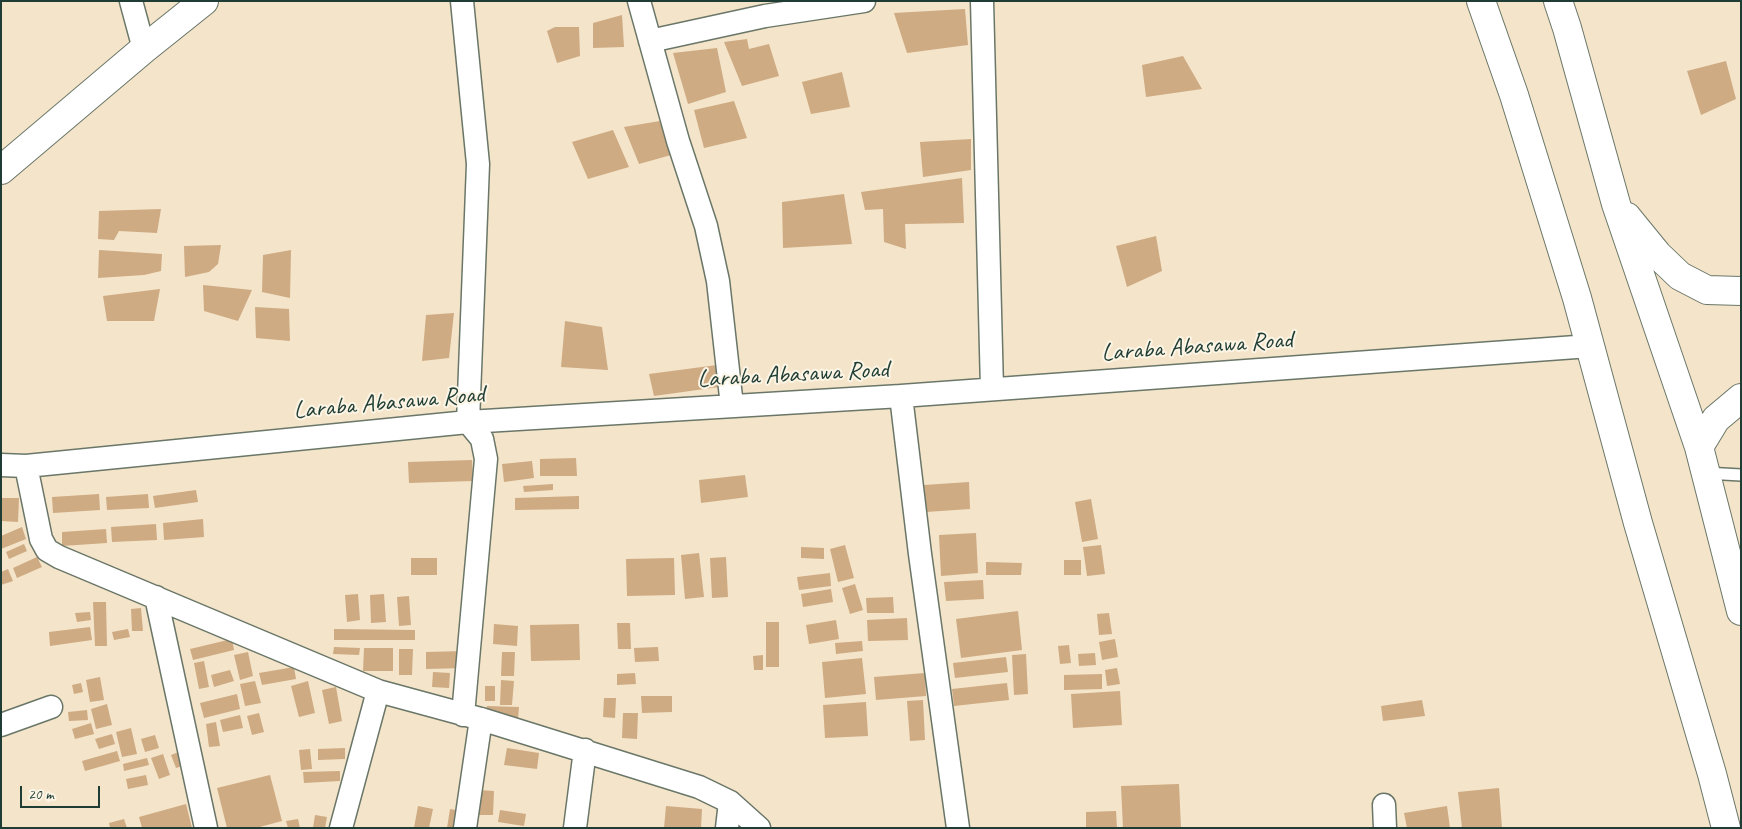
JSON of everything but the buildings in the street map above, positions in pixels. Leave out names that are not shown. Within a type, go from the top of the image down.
[{"type":"main road","points":[[1,170],[204,1]]},
{"type":"main road","points":[[1482,1],[1514,95],[1574,289],[1638,523],[1712,774],[1726,828]]},
{"type":"main road","points":[[1558,1],[1616,204],[1702,460],[1741,611]]},
{"type":"main road","points":[[1616,204],[1658,255],[1680,276],[1707,290],[1741,291]]},
{"type":"main road","points":[[1702,460],[1716,419],[1741,398]]},
{"type":"street","points":[[132,1],[144,49]]},
{"type":"street","points":[[462,1],[478,164],[468,422],[482,439],[486,459],[465,828]]},
{"type":"street","points":[[639,1],[678,141],[706,226],[718,281],[732,406]]},
{"type":"street","points":[[650,41],[763,9],[864,1]]},
{"type":"street","points":[[982,1],[992,389]]},
{"type":"street","name":"Laraba Abasawa Road","points":[[1,465],[26,466],[468,422],[900,396],[1590,346]]},
{"type":"street","points":[[900,396],[958,828]]},
{"type":"street","points":[[26,466],[41,538],[47,550],[59,557],[378,691],[585,750],[699,787],[730,802],[758,828]]},
{"type":"street","points":[[156,597],[206,828]]},
{"type":"street","points":[[341,828],[378,691]]},
{"type":"street","points":[[1,725],[51,707]]},
{"type":"street","points":[[575,828],[585,750]]},
{"type":"street","points":[[727,828],[730,802]]},
{"type":"street","points":[[1384,805],[1385,828]]},
{"type":"lane","points":[[1702,460],[1741,475]]}]
